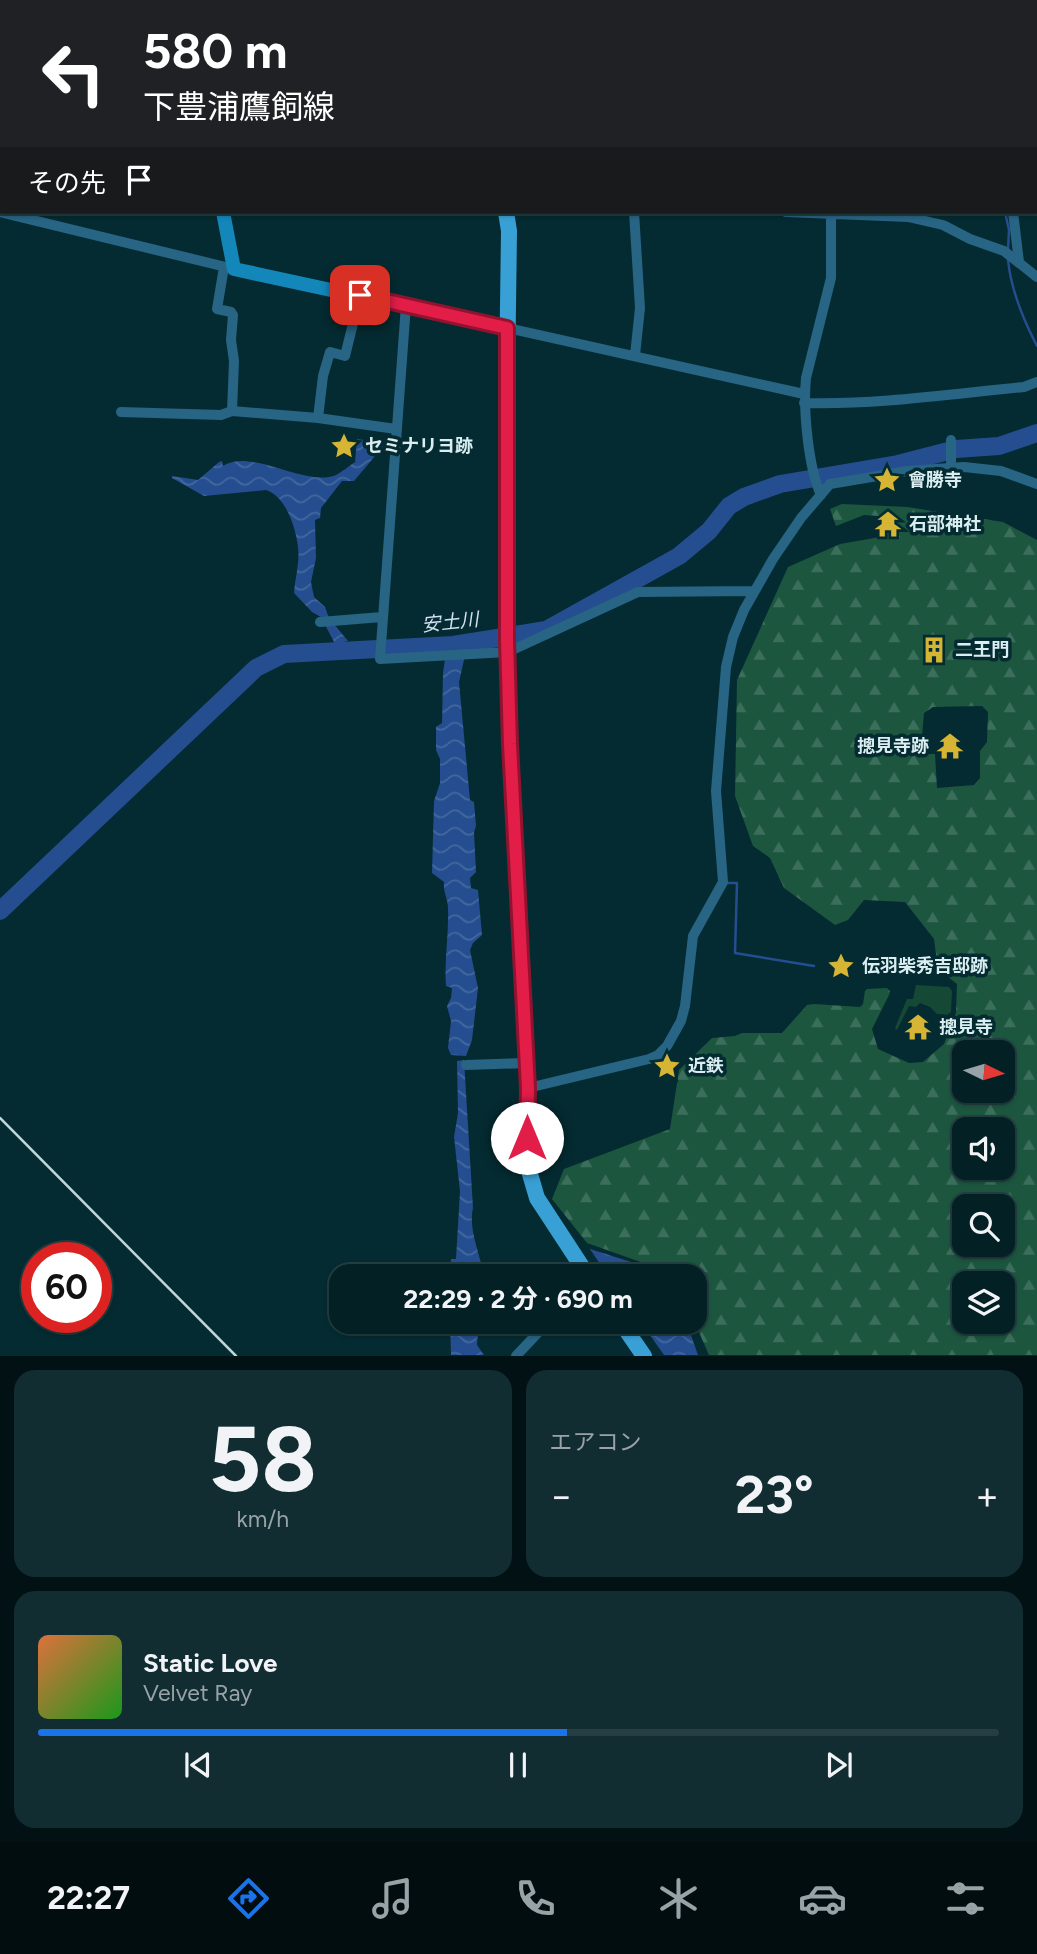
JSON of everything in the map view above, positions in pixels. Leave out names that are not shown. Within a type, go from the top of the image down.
[{"type":"main road","points":[[223,214],[229,268],[507,328]]},
{"type":"main road","points":[[506,214],[509,231],[507,641],[527,1063],[528,1156],[532,1185],[543,1210],[580,1264]]},
{"type":"main road","points":[[629,1334],[644,1356]]},
{"type":"street","points":[[8,214],[229,268],[217,309],[231,312],[233,315],[232,411]]},
{"type":"street","points":[[634,214],[640,308],[635,355]]},
{"type":"street","points":[[820,492],[804,414],[804,399],[831,278],[831,214]]},
{"type":"street","points":[[850,214],[908,217],[943,225],[970,239],[1004,251],[1037,277]]},
{"type":"street","points":[[1013,214],[1019,263]]},
{"type":"street","points":[[1019,263],[1037,263]]},
{"type":"street","points":[[318,418],[323,376],[330,352],[345,356],[360,295]]},
{"type":"street","points":[[406,305],[380,659],[472,654],[638,592],[752,591]]},
{"type":"street","points":[[507,328],[635,355],[804,399],[834,404],[1024,387],[1037,382]]},
{"type":"street","points":[[121,412],[221,415],[232,411],[318,418],[396,429]]},
{"type":"street","points":[[951,440],[951,468]]},
{"type":"street","points":[[528,1088],[649,1059],[667,1046],[681,1021],[693,936],[723,882],[716,791],[726,667],[733,637],[752,591],[820,492],[830,484],[851,479],[951,468],[1001,471],[1037,484]]},
{"type":"street","points":[[320,622],[382,617]]},
{"type":"street","points":[[466,1065],[527,1063]]},
{"type":"street","points":[[516,1356],[537,1334]]},
{"type":"green space","points":[[842,504],[907,507],[1003,522],[1037,540],[1037,1355],[709,1355],[700,1334],[707,1334],[707,1264],[646,1264],[587,1243],[552,1199],[564,1169],[670,1129],[679,1070],[712,1038],[742,1033],[782,1033],[807,1005],[860,1007],[867,989],[887,988],[889,995],[872,1029],[878,1049],[909,1063],[923,1062],[944,1044],[956,1013],[957,984],[938,969],[934,939],[905,902],[864,900],[848,920],[835,925],[784,888],[770,858],[753,846],[735,796],[737,680],[788,567],[840,544],[886,536],[887,531],[894,530],[893,517],[864,515],[836,526],[830,509]],"holes":[[[982,706],[988,712],[987,742],[980,751],[980,778],[974,785],[937,788],[935,754],[923,752],[921,749],[924,713],[933,707]]]},
{"type":"green space","points":[[916,985],[949,987],[952,991],[951,1012],[947,1015],[937,1014],[920,1003],[916,1007],[909,1006],[897,1030],[895,1028],[907,999],[913,999]]},
{"type":"water","points":[[357,439],[386,443],[354,481],[342,481],[321,508],[320,518],[315,520],[316,558],[311,582],[314,597],[325,607],[329,618],[348,641],[332,645],[334,642],[321,617],[312,612],[294,593],[297,540],[289,514],[279,499],[266,490],[204,496],[172,476],[198,480],[219,462],[222,461],[223,466],[234,461],[248,461],[323,478],[336,475],[355,462]]},
{"type":"water","points":[[466,651],[459,682],[470,800],[474,802],[476,826],[476,872],[470,878],[471,888],[478,890],[482,935],[470,950],[478,988],[472,1040],[466,1056],[451,1055],[448,1048],[451,1021],[447,1006],[452,988],[446,986],[448,905],[444,882],[432,873],[434,801],[440,783],[436,727],[442,723],[446,652]]},
{"type":"water","points":[[464,1060],[472,1224],[481,1264],[451,1264],[451,1259],[456,1259],[460,1191],[454,1137],[458,1113],[457,1061]]},
{"type":"water","points":[[590,1249],[638,1264],[600,1264]]},
{"type":"water","points":[[450,1334],[478,1334],[477,1345],[484,1355],[451,1355]]},
{"type":"water","points":[[649,1334],[691,1334],[698,1355],[664,1355]]},
{"type":"waterway","points":[[1005,214],[1009,230],[1008,250]]},
{"type":"waterway","points":[[1008,260],[1018,304],[1037,346]]},
{"type":"waterway","name":"安土川","points":[[0,911],[256,668],[284,654],[453,645],[546,630],[679,556],[709,531],[729,506],[744,497],[780,484],[898,464],[956,449],[999,446],[1037,433]]},
{"type":"waterway","points":[[727,883],[737,883],[735,953],[814,966]]},
{"type":"railway","points":[[0,1118],[236,1356]]},
{"type":"place","name":"セミナリヨ跡","points":[[344,446]]},
{"type":"place","name":"會勝寺","points":[[887,480]]},
{"type":"place","name":"石部神社","points":[[888,524]]},
{"type":"place","name":"二王門","points":[[934,650]]},
{"type":"place","name":"摠見寺跡","points":[[950,746]]},
{"type":"place","name":"伝羽柴秀吉邸跡","points":[[841,966]]},
{"type":"place","name":"摠見寺","points":[[918,1027]]},
{"type":"place","name":"近鉄","points":[[667,1066]]},
{"type":"route","points":[[360,295],[507,328],[507,640],[528,1088],[527,1138]]}]
